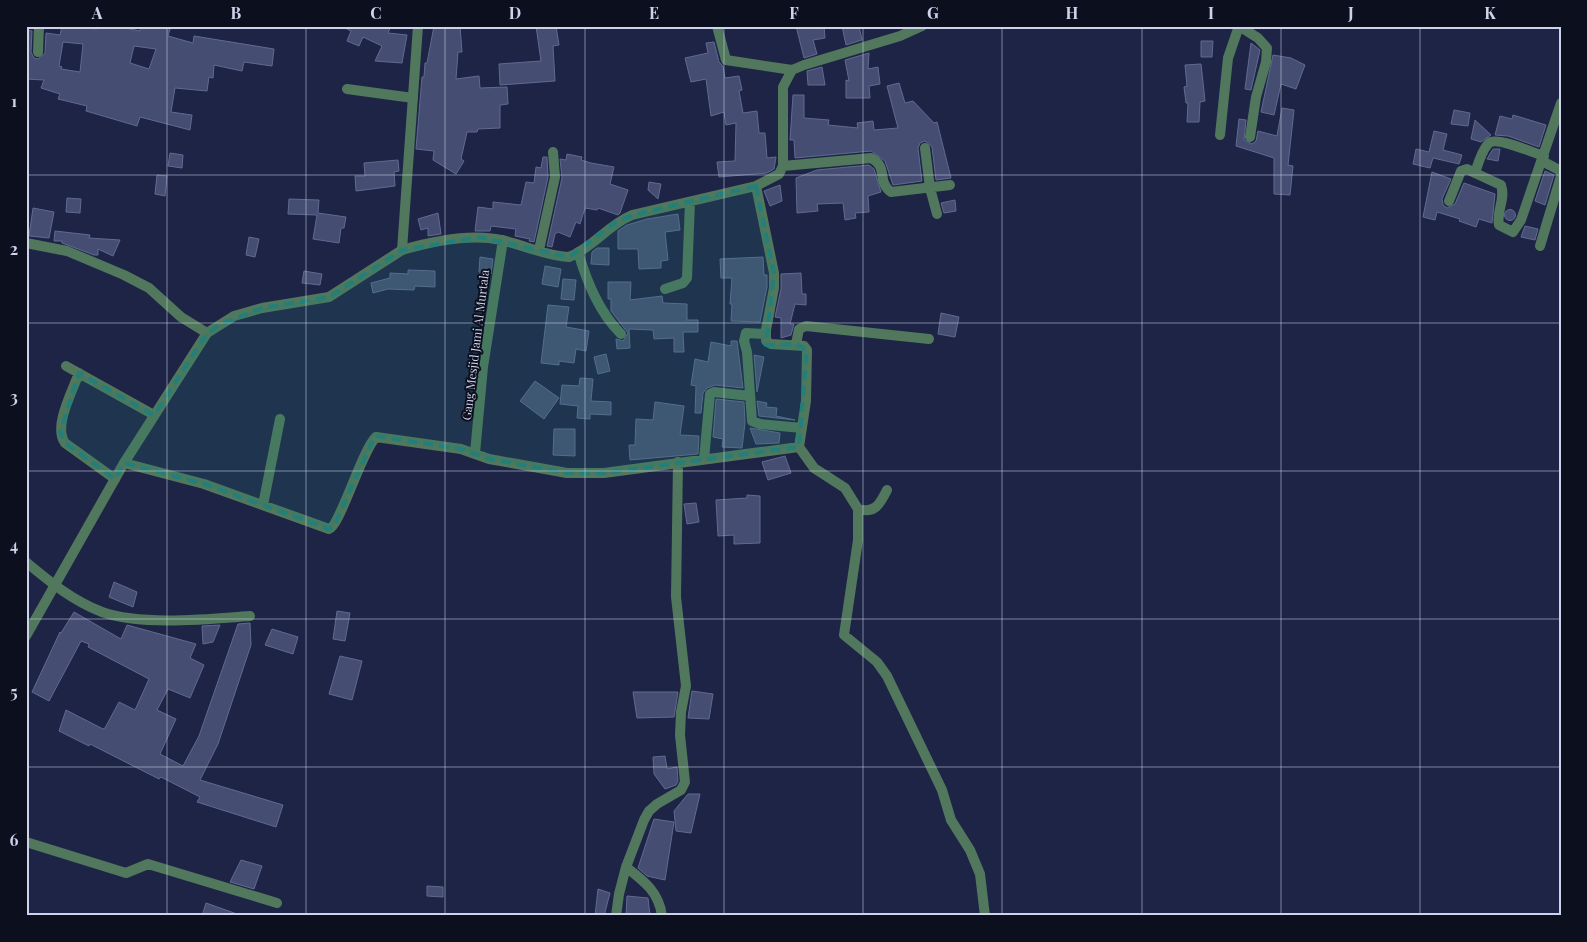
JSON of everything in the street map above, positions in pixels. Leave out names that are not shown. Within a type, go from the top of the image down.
[{"type":"street","points":[[38,52],[39,26]]},
{"type":"street","points":[[402,250],[418,26]]},
{"type":"street","points":[[717,26],[726,60],[792,70],[900,36],[922,26]]},
{"type":"street","points":[[1220,135],[1228,58],[1239,26],[1258,38],[1267,48],[1266,62],[1256,97],[1250,137]]},
{"type":"street","points":[[26,636],[124,463],[207,333],[234,316],[262,308],[329,297],[402,250],[422,244],[470,238],[503,240],[569,257],[616,222],[632,215],[756,186],[779,174],[783,166],[782,87],[792,70]]},
{"type":"street","points":[[348,89],[413,98]]},
{"type":"street","points":[[1448,201],[1461,171],[1467,169],[1501,185],[1505,194],[1498,219],[1499,224],[1513,232],[1521,220],[1561,103]]},
{"type":"street","points":[[1474,173],[1486,145],[1491,142],[1500,141],[1543,159],[1561,170]]},
{"type":"street","points":[[925,148],[930,188],[937,214]]},
{"type":"street","points":[[538,250],[555,177],[553,152]]},
{"type":"street","points":[[783,166],[871,158],[882,167],[883,182],[891,192],[950,185]]},
{"type":"street","points":[[1540,246],[1561,176]]},
{"type":"street","points":[[756,186],[774,273],[774,288],[766,341],[770,344],[796,344],[806,347],[808,356],[799,447],[814,468],[845,488],[858,509],[858,540],[844,635],[878,662],[887,676],[942,790],[951,820],[970,850],[980,874],[985,916]]},
{"type":"street","points":[[665,289],[683,283],[687,278],[690,202]]},
{"type":"street","name":"Gang Mesjid Jami Al Murtala","points":[[475,453],[484,367],[503,240]]},
{"type":"street","points":[[26,243],[68,251],[124,275],[149,288],[182,317],[207,333]]},
{"type":"street","points":[[578,252],[585,276],[601,309],[611,324],[621,334]]},
{"type":"street","points":[[796,344],[799,329],[806,326],[930,339]]},
{"type":"street","points":[[766,334],[746,333],[744,341],[747,352],[752,420],[760,424],[802,428]]},
{"type":"street","points":[[66,366],[154,416]]},
{"type":"street","points":[[79,373],[60,425],[60,436],[65,443],[115,479]]},
{"type":"street","points":[[704,459],[710,394],[714,392],[750,396]]},
{"type":"street","points":[[263,505],[280,419]]},
{"type":"street","points":[[124,463],[204,484],[332,529],[376,437],[475,453],[499,461],[567,473],[604,473],[799,447]]},
{"type":"street","points":[[616,916],[626,866],[649,811],[676,794],[685,782],[680,735],[686,677],[676,597],[678,462]]},
{"type":"street","points":[[858,509],[868,511],[876,508],[887,490]]},
{"type":"street","points":[[26,562],[54,586],[86,605],[115,615],[180,620],[250,616]]},
{"type":"street","points":[[26,842],[126,873],[148,864],[277,903]]},
{"type":"street","points":[[626,866],[653,890],[658,897],[662,916]]},
{"type":"highlighted area","points":[[756,186],[774,273],[766,345],[796,344],[807,350],[799,447],[604,473],[567,473],[489,459],[461,449],[375,436],[334,526],[329,529],[204,484],[124,463],[115,479],[65,443],[60,432],[79,373],[154,415],[207,333],[221,324],[262,308],[329,297],[402,250],[480,237],[569,257],[616,222],[632,215]]},
{"type":"building","points":[[62,26],[97,29],[97,26],[116,26],[140,31],[141,26],[171,26],[168,36],[193,43],[194,36],[274,49],[272,66],[244,62],[242,71],[214,65],[213,78],[209,77],[207,91],[175,88],[171,112],[192,115],[190,130],[140,117],[137,126],[86,111],[87,106],[58,99],[60,94],[41,88],[44,80],[26,79],[26,30],[32,31],[31,52],[34,58],[38,59],[45,53],[46,33],[60,35]],"holes":[[[63,42],[83,44],[80,72],[61,69],[62,67],[59,66]],[[134,46],[156,49],[149,69],[130,63]]]},
{"type":"building","points":[[341,26],[391,26],[388,33],[407,35],[402,63],[375,61],[382,46],[363,37],[359,46],[347,41],[351,31]]},
{"type":"building","points":[[434,26],[460,26],[462,52],[458,52],[456,79],[479,76],[480,88],[507,87],[508,104],[500,105],[500,128],[478,129],[477,132],[467,132],[461,159],[464,161],[456,174],[433,160],[434,151],[416,149],[422,77],[424,77],[425,63],[427,63]]},
{"type":"building","points":[[536,26],[556,26],[559,45],[553,46],[555,81],[500,85],[499,64],[541,61]]},
{"type":"building","points":[[796,26],[824,26],[825,38],[813,40],[817,54],[804,58]]},
{"type":"building","points":[[842,26],[859,26],[862,40],[846,45]]},
{"type":"building","points":[[1201,41],[1213,41],[1212,57],[1201,57]]},
{"type":"building","points":[[714,42],[719,62],[723,66],[725,78],[739,76],[742,90],[739,91],[743,113],[757,111],[759,133],[765,133],[767,158],[776,157],[774,169],[767,173],[719,177],[717,162],[735,161],[736,123],[726,125],[724,112],[711,116],[706,79],[691,82],[685,58],[708,53],[706,43]]},
{"type":"building","points":[[1251,43],[1260,50],[1251,90],[1245,89]]},
{"type":"building","points":[[869,53],[868,69],[878,67],[880,84],[869,86],[870,98],[846,98],[846,80],[849,81],[845,60]]},
{"type":"building","points":[[1273,55],[1291,58],[1305,65],[1296,89],[1281,84],[1274,115],[1261,112]]},
{"type":"building","points":[[1201,64],[1205,101],[1200,102],[1199,122],[1187,122],[1188,103],[1186,103],[1184,87],[1187,86],[1185,65]]},
{"type":"building","points":[[822,67],[825,85],[808,85],[807,71]]},
{"type":"building","points":[[899,83],[905,103],[913,101],[934,123],[937,122],[951,178],[936,180],[932,147],[925,141],[920,143],[918,148],[922,181],[893,185],[885,161],[871,151],[795,158],[794,140],[790,140],[793,95],[804,95],[804,118],[829,120],[828,125],[858,128],[857,123],[873,121],[874,130],[898,128],[887,86]]},
{"type":"building","points":[[1282,108],[1294,110],[1288,165],[1293,166],[1290,195],[1274,194],[1274,158],[1236,146],[1239,119],[1246,120],[1244,140],[1252,144],[1256,141],[1258,131],[1277,136]]},
{"type":"building","points":[[1454,110],[1470,113],[1468,126],[1451,124]]},
{"type":"building","points":[[1513,115],[1546,125],[1539,147],[1508,136],[1495,135],[1500,116],[1512,119]]},
{"type":"building","points":[[1475,120],[1491,135],[1481,142],[1471,139]]},
{"type":"building","points":[[1434,131],[1447,134],[1443,150],[1462,155],[1459,164],[1433,158],[1430,168],[1413,164],[1416,149],[1429,152]]},
{"type":"building","points":[[1493,149],[1500,149],[1498,161],[1487,159]]},
{"type":"building","points":[[170,153],[183,155],[182,168],[168,166]]},
{"type":"building","points":[[567,154],[582,157],[581,160],[591,163],[614,167],[610,184],[628,190],[618,215],[598,208],[597,210],[585,208],[580,224],[576,222],[570,237],[558,232],[555,234],[552,247],[547,246],[562,178],[560,159],[566,160]]},
{"type":"building","points":[[543,157],[547,157],[548,177],[534,242],[529,241],[530,239],[515,236],[516,229],[491,226],[490,231],[475,231],[478,207],[493,209],[493,202],[521,205],[526,182],[534,183],[536,167],[541,168]]},
{"type":"building","points":[[398,160],[399,171],[394,172],[395,186],[356,191],[355,176],[365,176],[364,163]]},
{"type":"building","points":[[869,165],[874,169],[881,192],[868,196],[869,212],[855,213],[856,218],[845,220],[843,203],[817,204],[818,211],[797,213],[796,178],[817,170]]},
{"type":"building","points":[[1545,171],[1554,175],[1545,205],[1535,201]]},
{"type":"building","points":[[1432,172],[1451,179],[1442,199],[1443,205],[1447,208],[1455,204],[1464,183],[1495,194],[1492,223],[1479,219],[1476,227],[1459,221],[1460,219],[1437,212],[1435,220],[1423,217]]},
{"type":"building","points":[[157,175],[167,176],[165,196],[155,194]]},
{"type":"building","points":[[649,182],[661,184],[658,199],[648,190]]},
{"type":"building","points":[[780,185],[782,201],[770,206],[764,191]]},
{"type":"building","points":[[67,198],[81,199],[80,213],[66,212]]},
{"type":"building","points":[[289,199],[319,200],[318,213],[346,217],[344,228],[341,228],[339,243],[313,239],[317,215],[288,214]]},
{"type":"building","points":[[955,200],[956,211],[944,213],[941,203]]},
{"type":"building","points":[[33,208],[54,212],[49,238],[29,236]]},
{"type":"building","points":[[1508,210],[1512,210],[1515,215],[1514,219],[1508,220],[1505,217],[1505,213]]},
{"type":"building","points":[[438,213],[441,234],[428,236],[428,228],[421,230],[418,219]]},
{"type":"building","points":[[678,214],[680,230],[665,232],[668,260],[661,261],[661,268],[639,269],[638,249],[618,249],[618,231],[627,225],[647,219]]},
{"type":"building","points":[[1525,226],[1538,229],[1535,240],[1521,237]]},
{"type":"building","points":[[55,231],[90,235],[89,238],[120,240],[113,256],[98,249],[98,255],[94,255],[62,243],[62,241],[54,241]]},
{"type":"building","points":[[249,237],[259,239],[255,257],[246,255]]},
{"type":"building","points":[[597,248],[609,248],[609,265],[591,264],[592,252]]},
{"type":"building","points":[[480,257],[493,259],[491,274],[479,272]]},
{"type":"building","points":[[763,257],[764,275],[767,275],[767,287],[760,322],[731,321],[732,278],[721,278],[720,259]]},
{"type":"building","points":[[545,266],[561,269],[558,287],[542,284]]},
{"type":"building","points":[[408,270],[435,271],[435,287],[415,286],[414,290],[388,289],[373,293],[371,283],[390,278],[390,273],[408,274]]},
{"type":"building","points":[[304,271],[322,274],[320,285],[302,283]]},
{"type":"building","points":[[801,273],[802,294],[806,294],[806,305],[795,304],[790,324],[794,324],[791,335],[781,338],[781,318],[775,317],[781,289],[781,274]]},
{"type":"building","points":[[563,279],[576,280],[574,300],[561,299]]},
{"type":"building","points":[[608,282],[631,282],[630,300],[662,296],[663,303],[687,304],[687,320],[698,320],[698,332],[683,332],[684,352],[674,352],[674,338],[654,339],[653,330],[629,329],[630,348],[617,349],[616,339],[623,341],[628,333],[611,311],[611,299],[608,299]]},
{"type":"building","points":[[548,305],[569,307],[566,327],[589,331],[586,351],[576,349],[574,363],[559,361],[559,365],[541,363]]},
{"type":"building","points":[[941,313],[959,317],[955,337],[938,334]]},
{"type":"building","points":[[731,341],[737,341],[743,388],[715,385],[707,388],[703,393],[701,413],[695,413],[696,386],[691,385],[695,359],[708,362],[711,342],[731,346]]},
{"type":"building","points":[[606,354],[610,371],[598,374],[594,357]]},
{"type":"building","points":[[754,355],[764,357],[757,392]]},
{"type":"building","points":[[580,378],[593,379],[591,401],[611,402],[611,415],[590,414],[590,419],[577,418],[578,406],[560,404],[562,385],[579,386]]},
{"type":"building","points":[[535,381],[559,398],[544,419],[520,401]]},
{"type":"building","points":[[716,399],[744,402],[745,423],[742,448],[722,447],[723,439],[713,437]]},
{"type":"building","points":[[757,401],[767,403],[766,407],[777,408],[776,416],[795,420],[759,416]]},
{"type":"building","points":[[655,402],[684,406],[680,435],[699,436],[698,454],[630,460],[629,445],[635,445],[636,419],[653,420]]},
{"type":"building","points":[[750,428],[780,433],[779,443],[756,444]]},
{"type":"building","points":[[554,429],[575,429],[575,456],[553,455]]},
{"type":"building","points":[[785,456],[791,473],[768,480],[762,462]]},
{"type":"building","points":[[747,495],[760,496],[760,543],[734,544],[734,535],[718,536],[716,500],[747,498]]},
{"type":"building","points":[[696,503],[699,522],[687,524],[684,504]]},
{"type":"building","points":[[114,582],[137,592],[133,607],[109,597]]},
{"type":"building","points":[[337,611],[350,613],[345,641],[333,639]]},
{"type":"building","points":[[74,612],[121,639],[127,625],[196,644],[190,658],[204,665],[190,698],[168,689],[157,710],[176,719],[160,754],[183,766],[199,736],[238,624],[250,623],[251,645],[218,744],[200,780],[283,805],[276,827],[197,802],[200,797],[161,777],[159,779],[90,744],[89,746],[59,731],[66,710],[103,729],[105,728],[119,702],[135,710],[149,679],[88,647],[89,644],[81,641],[49,701],[32,692],[60,632]]},
{"type":"building","points":[[220,625],[213,642],[203,644],[202,626]]},
{"type":"building","points":[[272,629],[298,637],[293,654],[265,645]]},
{"type":"building","points":[[340,656],[362,661],[352,700],[329,694]]},
{"type":"building","points":[[692,691],[713,694],[709,719],[688,718]]},
{"type":"building","points":[[633,692],[678,692],[674,717],[637,718]]},
{"type":"building","points":[[665,756],[667,769],[677,767],[678,781],[676,785],[665,789],[654,774],[653,757]]},
{"type":"building","points":[[688,794],[700,794],[691,833],[676,831],[674,811]]},
{"type":"building","points":[[654,819],[674,822],[665,880],[647,876],[638,868]]},
{"type":"building","points":[[241,860],[262,866],[254,889],[230,882]]},
{"type":"building","points":[[427,886],[443,887],[443,897],[427,896]]},
{"type":"building","points":[[598,889],[610,893],[604,916],[595,916]]},
{"type":"building","points":[[627,896],[648,898],[650,916],[626,916]]},
{"type":"building","points":[[206,903],[237,914],[236,916],[202,916]]}]
